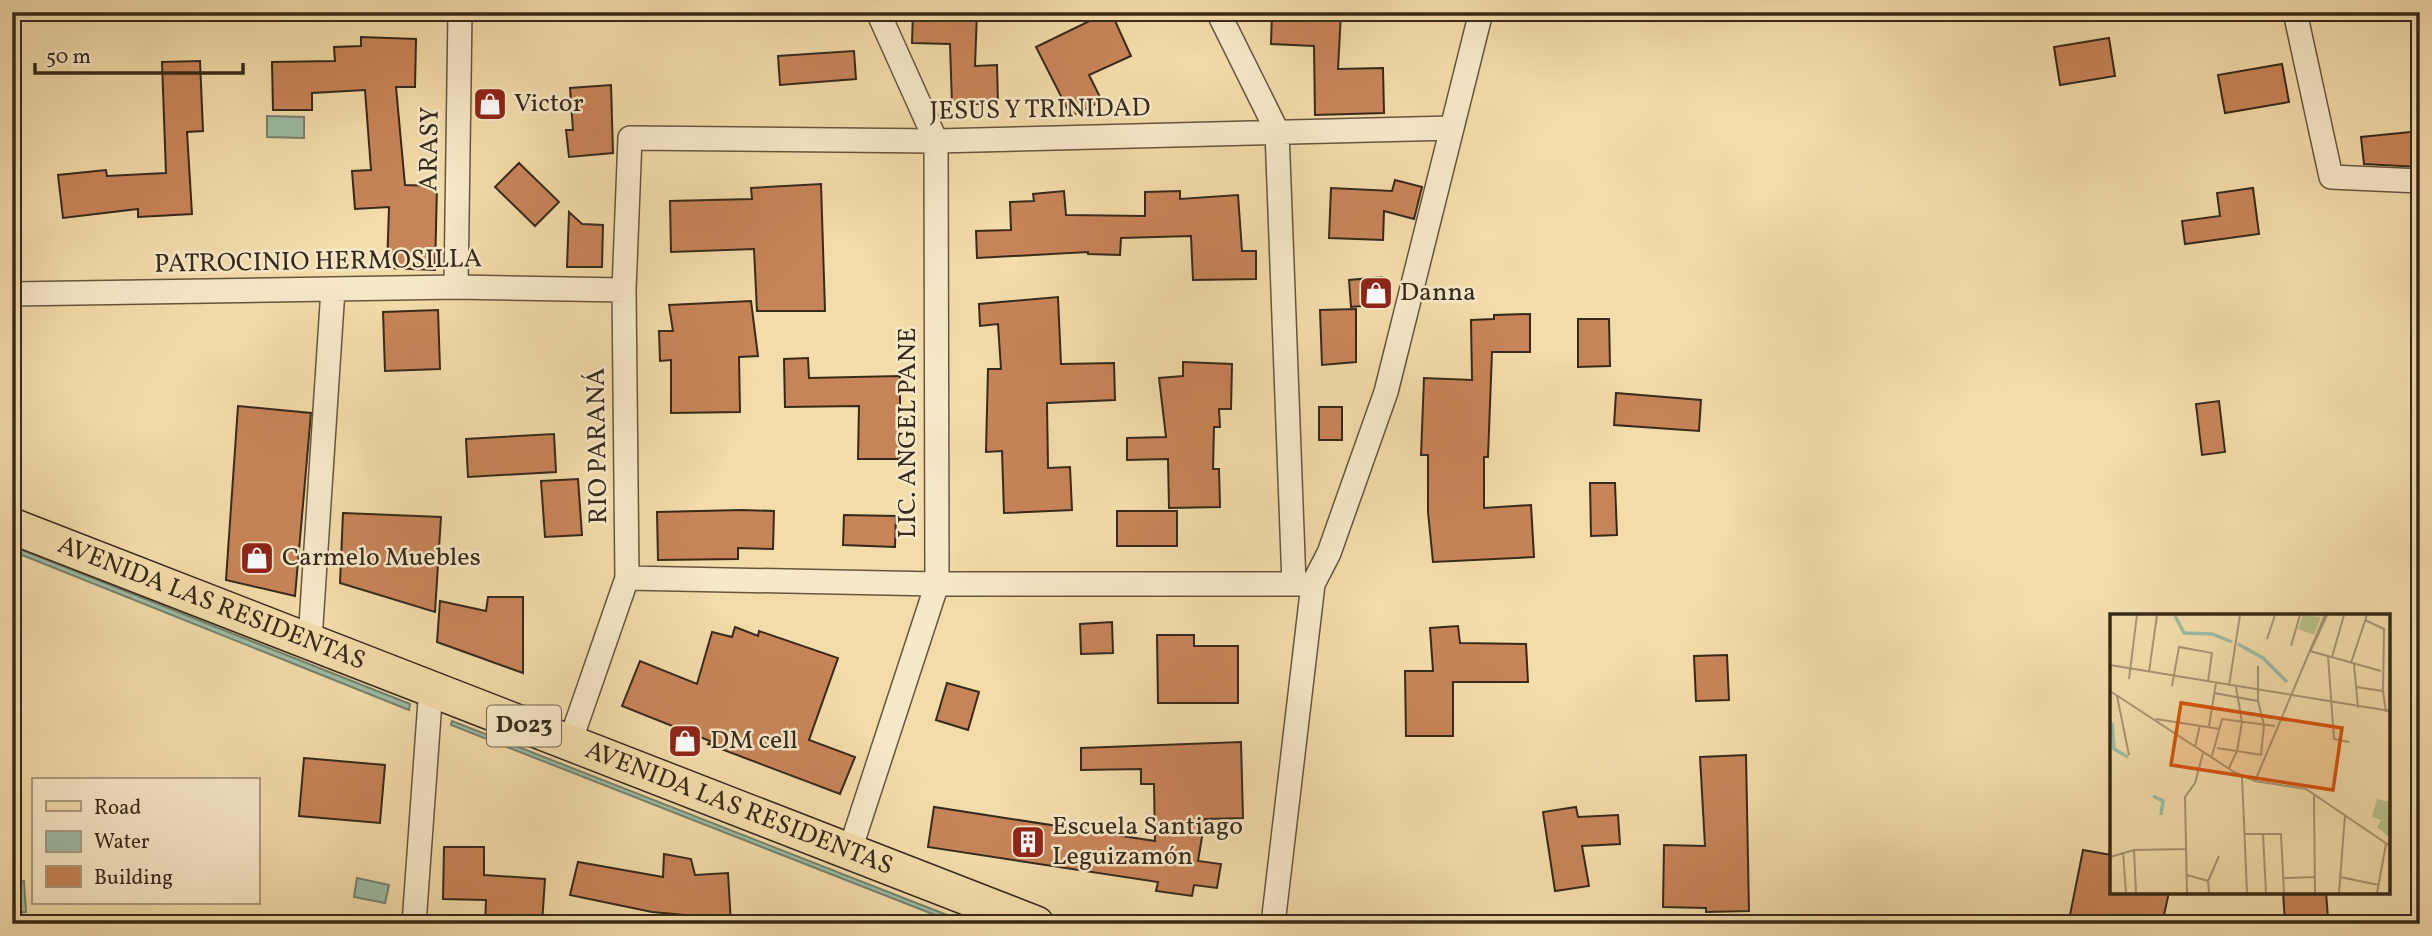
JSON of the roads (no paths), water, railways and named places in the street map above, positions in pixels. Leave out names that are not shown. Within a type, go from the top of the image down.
[{"type":"main road","name":"AVENIDA LAS RESIDENTAS","points":[[12,526],[431,687],[569,745],[1036,924]]},
{"type":"street","name":"ARASY","points":[[457,287],[460,12]]},
{"type":"street","name":"LIC. ANGEL PANE","points":[[849,853],[937,584],[936,141],[878,12]]},
{"type":"street","points":[[1218,12],[1277,131],[1304,584],[1273,924]]},
{"type":"street","points":[[1304,584],[1329,553],[1386,392],[1481,12]]},
{"type":"street","points":[[2295,12],[2331,177],[2420,181]]},
{"type":"street","name":"JESUS Y TRINIDAD","points":[[630,138],[936,141],[1452,128]]},
{"type":"street","name":"RIO PARANÁ","points":[[569,745],[627,578],[624,290],[630,138]]},
{"type":"street","name":"PATROCINIO HERMOSILLA","points":[[12,294],[457,287],[624,290]]},
{"type":"street","points":[[310,640],[334,289]]},
{"type":"street","points":[[627,578],[937,584],[1304,584]]},
{"type":"street","points":[[414,924],[431,687]]},
{"type":"water","points":[[267,116],[304,117],[304,138],[267,137]]},
{"type":"water","points":[[12,546],[410,704],[409,710],[12,551]]},
{"type":"water","points":[[452,721],[970,924],[958,924],[451,725]]},
{"type":"water","points":[[357,878],[389,885],[385,903],[354,897]]},
{"type":"water","points":[[24,881],[26,912],[12,913],[12,882]]},
{"type":"place","name":"Victor","points":[[490,104]]},
{"type":"place","name":"Danna","points":[[1376,293]]},
{"type":"place","name":"Carmelo Muebles","points":[[257,558]]},
{"type":"place","name":"DM cell","points":[[685,741]]},
{"type":"place","name":"Escuela Santiago Leguizamón","points":[[1028,842]]}]
